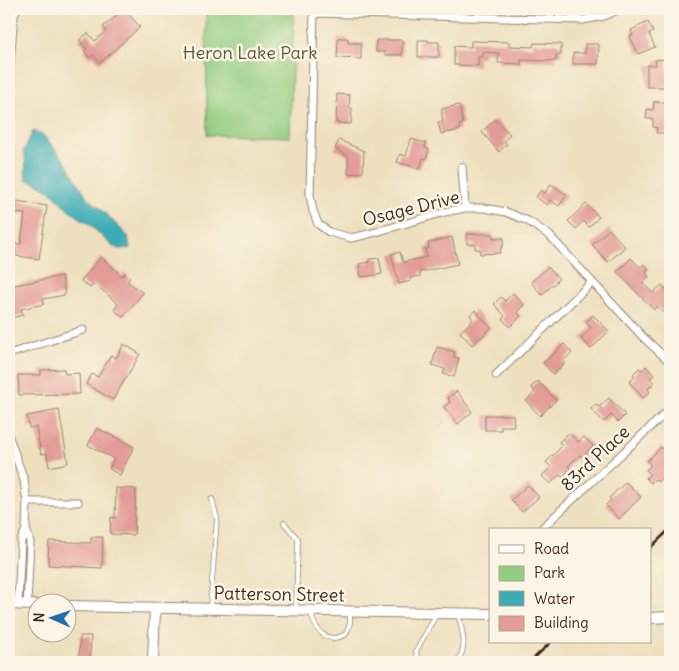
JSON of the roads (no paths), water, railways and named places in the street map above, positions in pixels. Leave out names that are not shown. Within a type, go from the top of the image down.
[{"type":"street","points":[[9,72],[16,9]]},
{"type":"street","points":[[314,11],[582,20],[604,16],[620,9]]},
{"type":"street","name":"Osage Drive","points":[[314,11],[310,196],[312,212],[318,224],[329,232],[351,238],[465,208],[506,212],[528,221],[549,235],[643,336],[670,362]]},
{"type":"street","points":[[462,168],[465,208]]},
{"type":"street","points":[[496,375],[592,282]]},
{"type":"street","points":[[9,354],[83,330]]},
{"type":"street","name":"83rd Place","points":[[542,528],[670,409]]},
{"type":"street","points":[[9,437],[24,480],[27,502],[26,529],[30,542],[23,604]]},
{"type":"street","points":[[27,502],[78,502]]},
{"type":"street","name":"Patterson Street","points":[[78,606],[489,614]]},
{"type":"street","points":[[153,662],[155,608]]},
{"type":"street","points":[[652,618],[670,617]]},
{"type":"lane","points":[[210,609],[217,518],[212,499]]},
{"type":"lane","points":[[284,523],[298,539],[296,610]]},
{"type":"lane","points":[[310,611],[314,624],[321,633],[329,638],[339,638],[346,634],[350,623],[350,612]]},
{"type":"lane","points":[[423,662],[417,657],[416,651],[437,613]]},
{"type":"lane","points":[[456,662],[462,657],[464,639],[458,614]]},
{"type":"water","points":[[33,131],[43,135],[63,158],[87,197],[128,236],[130,248],[119,249],[112,246],[89,224],[65,207],[46,188],[26,180],[25,155],[23,152]]},
{"type":"railway","points":[[652,546],[670,529]]},
{"type":"railway","points":[[530,662],[549,644]]},
{"type":"park label","name":"Heron Lake Park","points":[[250,52]]}]
